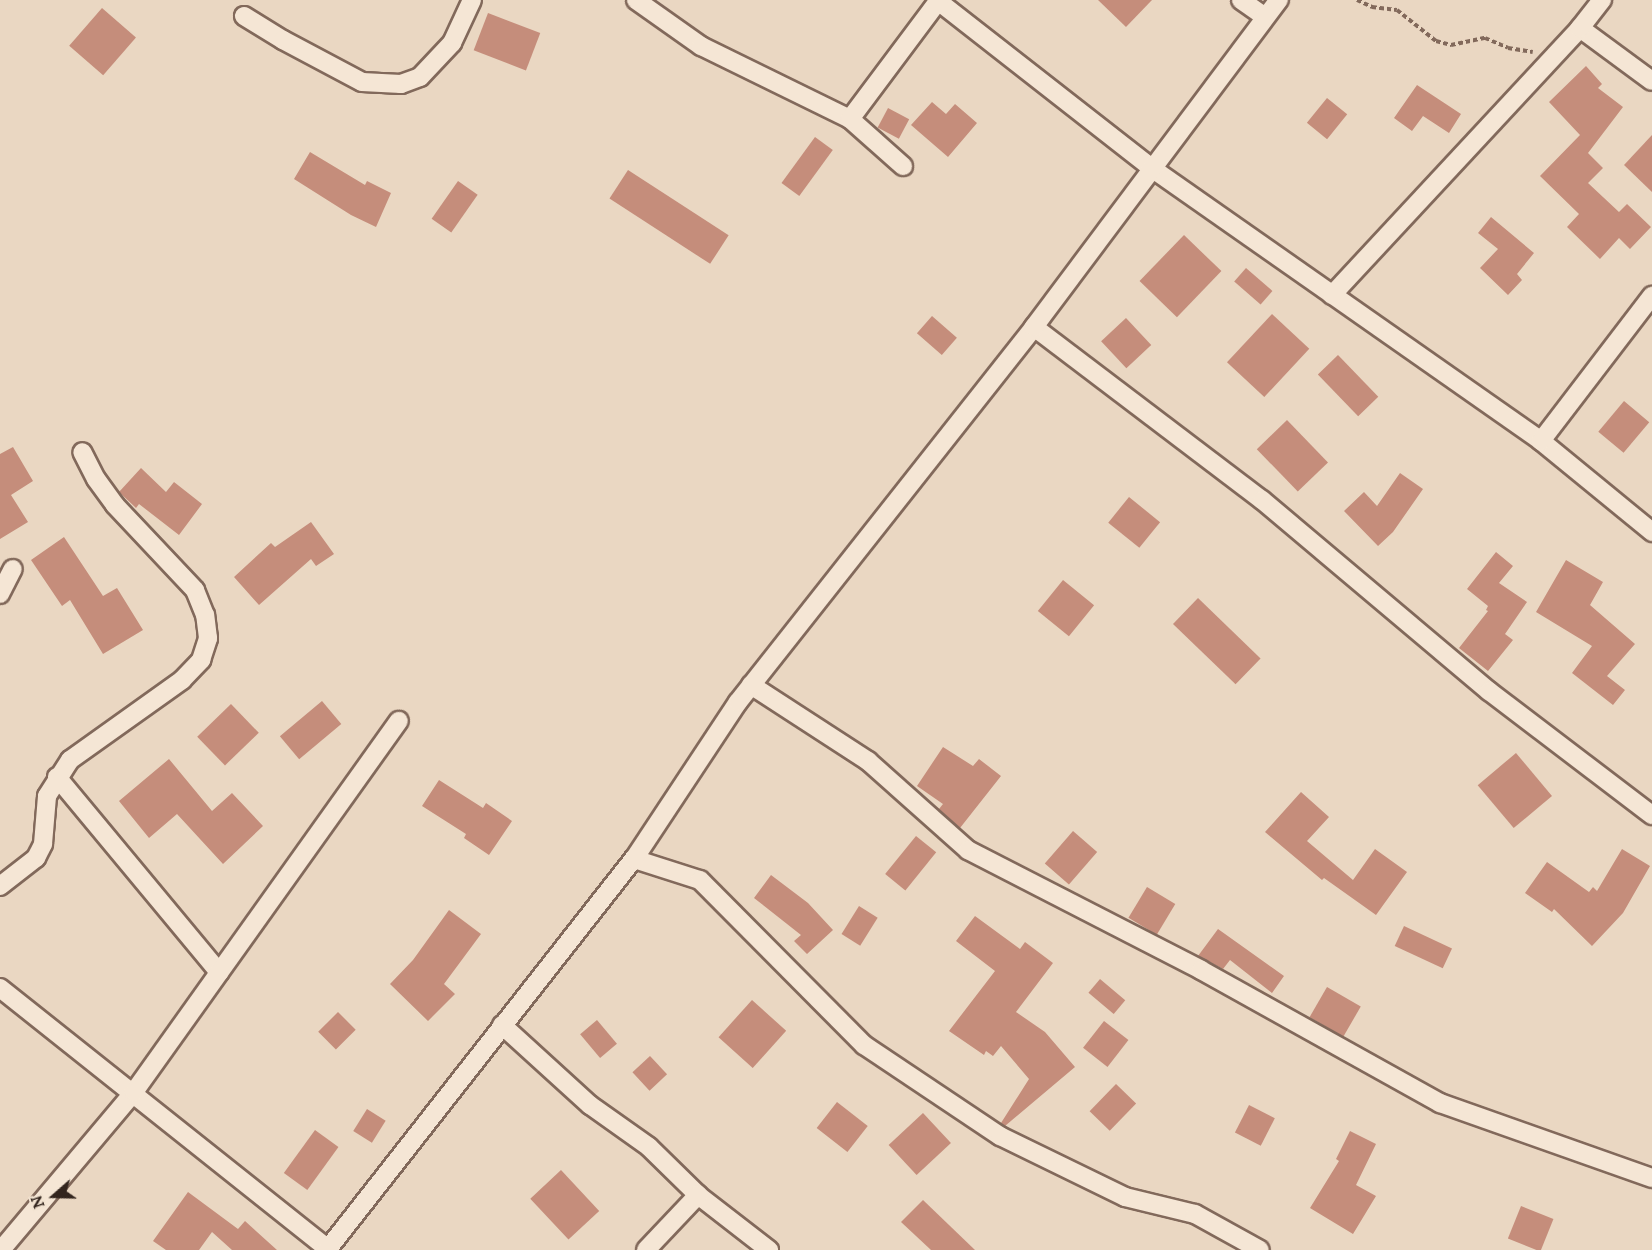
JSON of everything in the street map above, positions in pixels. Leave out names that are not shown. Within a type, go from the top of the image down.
[{"type":"street","points":[[244,16],[283,40],[362,82],[401,84],[420,77],[452,43],[472,0]]},
{"type":"street","points":[[636,0],[701,46],[850,118],[903,166]]},
{"type":"street","points":[[850,118],[939,0],[1153,169],[1541,441],[1652,532]]},
{"type":"street","points":[[1241,0],[1265,17]]},
{"type":"street","points":[[3,996],[134,1092],[328,1250],[634,859],[751,685],[1034,327],[1279,0]]},
{"type":"street","points":[[1332,295],[1580,28],[1602,0]]},
{"type":"street","points":[[1580,28],[1652,81]]},
{"type":"street","points":[[1541,441],[1652,296]]},
{"type":"street","points":[[1034,327],[1262,500],[1489,691],[1652,815]]},
{"type":"street","points":[[0,886],[36,858],[43,844],[47,796],[57,777],[70,760],[182,680],[201,660],[208,638],[205,615],[195,590],[115,504],[96,479],[82,452]]},
{"type":"street","points":[[0,594],[13,568]]},
{"type":"street","points":[[751,685],[868,761],[968,850],[1201,970],[1440,1103],[1652,1178]]},
{"type":"street","points":[[2,1250],[134,1092],[399,721]]},
{"type":"street","points":[[57,777],[219,972]]},
{"type":"street","points":[[634,859],[700,880],[864,1045],[1000,1136],[1125,1197],[1195,1214],[1260,1250]]},
{"type":"street","points":[[502,1025],[590,1105],[649,1147],[698,1195],[770,1250]]},
{"type":"street","points":[[646,1250],[698,1195]]},
{"type":"path","points":[[1357,0],[1372,7],[1397,10],[1436,41],[1451,45],[1485,38],[1508,48],[1555,55]]},
{"type":"building","points":[[1098,0],[1152,0],[1126,27]]},
{"type":"building","points":[[102,8],[136,38],[103,75],[69,46]]},
{"type":"building","points":[[488,13],[540,33],[526,70],[474,50]]},
{"type":"building","points":[[1586,66],[1602,84],[1598,88],[1623,107],[1588,153],[1603,168],[1588,183],[1619,212],[1627,204],[1651,227],[1630,249],[1619,238],[1600,259],[1567,227],[1579,214],[1540,176],[1580,135],[1549,102]]},
{"type":"building","points":[[1417,85],[1461,114],[1449,133],[1423,116],[1412,131],[1394,118]]},
{"type":"building","points":[[1327,98],[1347,114],[1327,139],[1307,123]]},
{"type":"building","points":[[932,102],[946,114],[955,104],[977,123],[948,157],[911,125]]},
{"type":"building","points":[[888,108],[909,119],[899,139],[878,127]]},
{"type":"building","points":[[1652,135],[1652,192],[1624,165]]},
{"type":"building","points":[[815,137],[833,150],[799,196],[781,183]]},
{"type":"building","points":[[310,152],[365,185],[367,181],[391,193],[376,227],[351,215],[294,179]]},
{"type":"building","points":[[628,170],[729,235],[710,264],[609,199]]},
{"type":"building","points":[[458,181],[478,195],[451,232],[432,219]]},
{"type":"building","points":[[1491,217],[1534,253],[1517,274],[1522,280],[1508,295],[1480,268],[1498,249],[1478,233]]},
{"type":"building","points":[[1184,235],[1221,271],[1177,317],[1140,281]]},
{"type":"building","points":[[1246,268],[1272,291],[1261,305],[1234,282]]},
{"type":"building","points":[[1272,314],[1309,349],[1264,397],[1227,362]]},
{"type":"building","points":[[932,316],[957,338],[942,355],[917,333]]},
{"type":"building","points":[[1126,318],[1151,345],[1126,368],[1101,341]]},
{"type":"building","points":[[1338,355],[1378,397],[1358,416],[1318,374]]},
{"type":"building","points":[[1624,401],[1649,422],[1624,453],[1598,432]]},
{"type":"building","points":[[1287,420],[1328,462],[1298,492],[1257,449]]},
{"type":"building","points":[[13,447],[33,481],[11,495],[28,522],[0,539],[0,454]]},
{"type":"building","points":[[141,468],[166,492],[174,482],[202,504],[179,535],[139,504],[136,508],[119,492]]},
{"type":"building","points":[[1400,473],[1423,489],[1393,532],[1378,546],[1344,511],[1364,492],[1377,506]]},
{"type":"building","points":[[1129,497],[1160,522],[1139,548],[1108,523]]},
{"type":"building","points":[[311,522],[334,554],[316,566],[311,559],[259,605],[234,577],[271,543],[275,547]]},
{"type":"building","points":[[64,537],[103,596],[117,588],[143,630],[103,654],[70,600],[62,606],[31,560]]},
{"type":"building","points":[[1496,552],[1513,566],[1499,583],[1527,602],[1505,634],[1513,640],[1488,671],[1459,648],[1488,611],[1486,610],[1488,606],[1467,589]]},
{"type":"building","points":[[1566,560],[1603,582],[1590,605],[1635,644],[1607,676],[1625,690],[1613,705],[1572,673],[1592,646],[1536,612]]},
{"type":"building","points":[[1063,580],[1094,605],[1069,636],[1038,611]]},
{"type":"building","points":[[1198,598],[1261,658],[1236,684],[1173,624]]},
{"type":"building","points":[[322,701],[341,724],[299,759],[280,736]]},
{"type":"building","points":[[231,704],[259,733],[225,765],[197,737]]},
{"type":"building","points":[[943,747],[973,766],[979,759],[1001,776],[960,828],[939,809],[943,804],[917,786]]},
{"type":"building","points":[[1516,753],[1552,796],[1514,828],[1478,785]]},
{"type":"building","points":[[169,759],[212,811],[232,793],[263,826],[223,864],[177,814],[149,838],[119,801]]},
{"type":"building","points":[[439,780],[483,808],[486,803],[512,821],[489,855],[464,838],[466,834],[422,806]]},
{"type":"building","points":[[1301,792],[1329,817],[1307,841],[1353,880],[1375,849],[1407,872],[1376,915],[1324,878],[1322,880],[1265,832]]},
{"type":"building","points":[[1073,831],[1097,852],[1069,884],[1045,863]]},
{"type":"building","points":[[916,836],[936,852],[905,890],[885,874]]},
{"type":"building","points":[[1622,849],[1650,866],[1623,913],[1592,946],[1554,909],[1552,912],[1525,893],[1547,862],[1589,892],[1593,887],[1597,891]]},
{"type":"building","points":[[771,875],[808,903],[833,930],[807,954],[794,941],[801,935],[754,898]]},
{"type":"building","points":[[1147,887],[1175,904],[1157,935],[1128,918]]},
{"type":"building","points":[[859,906],[878,918],[860,946],[842,934]]},
{"type":"building","points":[[449,910],[481,934],[444,984],[455,994],[428,1021],[390,984],[413,960]]},
{"type":"building","points":[[975,916],[1020,949],[1025,942],[1053,963],[1016,1012],[1045,1032],[1075,1067],[1005,1126],[1001,1123],[1029,1079],[1001,1046],[993,1056],[986,1051],[984,1055],[949,1031],[995,971],[956,941]]},
{"type":"building","points":[[1404,926],[1452,948],[1443,968],[1395,946]]},
{"type":"building","points":[[1218,929],[1284,976],[1272,993],[1230,960],[1223,969],[1198,956]]},
{"type":"building","points":[[1100,979],[1125,1000],[1114,1014],[1088,993]]},
{"type":"building","points":[[1327,987],[1361,1006],[1343,1037],[1310,1017]]},
{"type":"building","points":[[752,1000],[786,1031],[753,1068],[719,1037]]},
{"type":"building","points":[[338,1012],[356,1030],[336,1049],[318,1032]]},
{"type":"building","points":[[597,1020],[617,1044],[600,1058],[580,1034]]},
{"type":"building","points":[[1104,1021],[1128,1040],[1107,1067],[1083,1048]]},
{"type":"building","points":[[650,1056],[667,1074],[649,1091],[632,1072]]},
{"type":"building","points":[[1116,1084],[1136,1103],[1110,1131],[1090,1111]]},
{"type":"building","points":[[837,1102],[868,1126],[847,1152],[817,1128]]},
{"type":"building","points":[[1249,1105],[1275,1118],[1261,1146],[1235,1133]]},
{"type":"building","points":[[367,1109],[386,1121],[372,1143],[353,1131]]},
{"type":"building","points":[[923,1113],[951,1143],[917,1175],[889,1145]]},
{"type":"building","points":[[315,1130],[338,1147],[307,1190],[284,1173]]},
{"type":"building","points":[[1350,1131],[1376,1144],[1356,1185],[1376,1196],[1353,1234],[1310,1208],[1339,1161],[1336,1159]]},
{"type":"building","points":[[561,1170],[599,1211],[568,1240],[530,1199]]},
{"type":"building","points":[[188,1192],[238,1229],[245,1221],[277,1250],[232,1250],[212,1232],[199,1250],[166,1250],[153,1241]]},
{"type":"building","points":[[923,1200],[975,1250],[931,1250],[901,1222]]},
{"type":"building","points":[[1521,1206],[1553,1219],[1541,1250],[1508,1238]]}]
